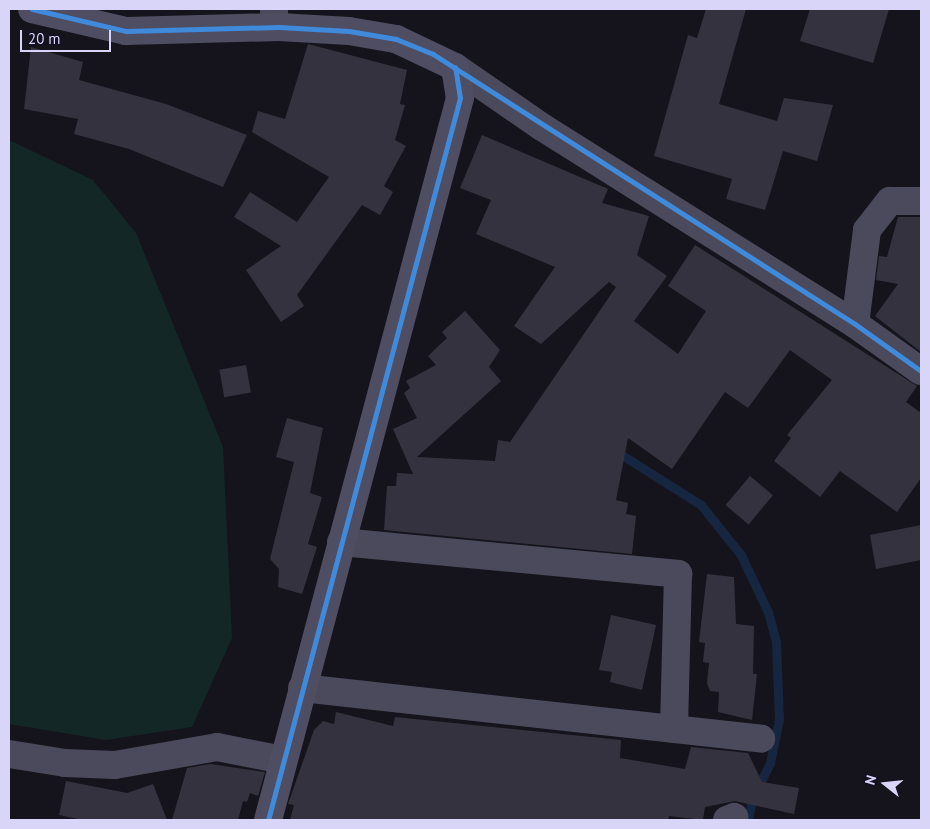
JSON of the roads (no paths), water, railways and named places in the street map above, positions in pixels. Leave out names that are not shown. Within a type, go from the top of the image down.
[{"type":"street","points":[[32,9],[126,31],[274,18],[396,38],[456,66],[542,128],[855,324],[921,371]]},
{"type":"street","points":[[268,820],[460,98],[456,66]]},
{"type":"street","points":[[855,324],[867,230],[890,201],[921,201]]},
{"type":"street","points":[[341,542],[678,574],[674,729]]},
{"type":"street","points":[[302,688],[761,739]]},
{"type":"street","points":[[9,754],[65,763],[116,765],[217,747],[283,760]]},
{"type":"waterway","points":[[614,450],[701,505],[741,555],[768,612],[776,642],[779,719],[770,763],[752,799],[748,820]]}]
